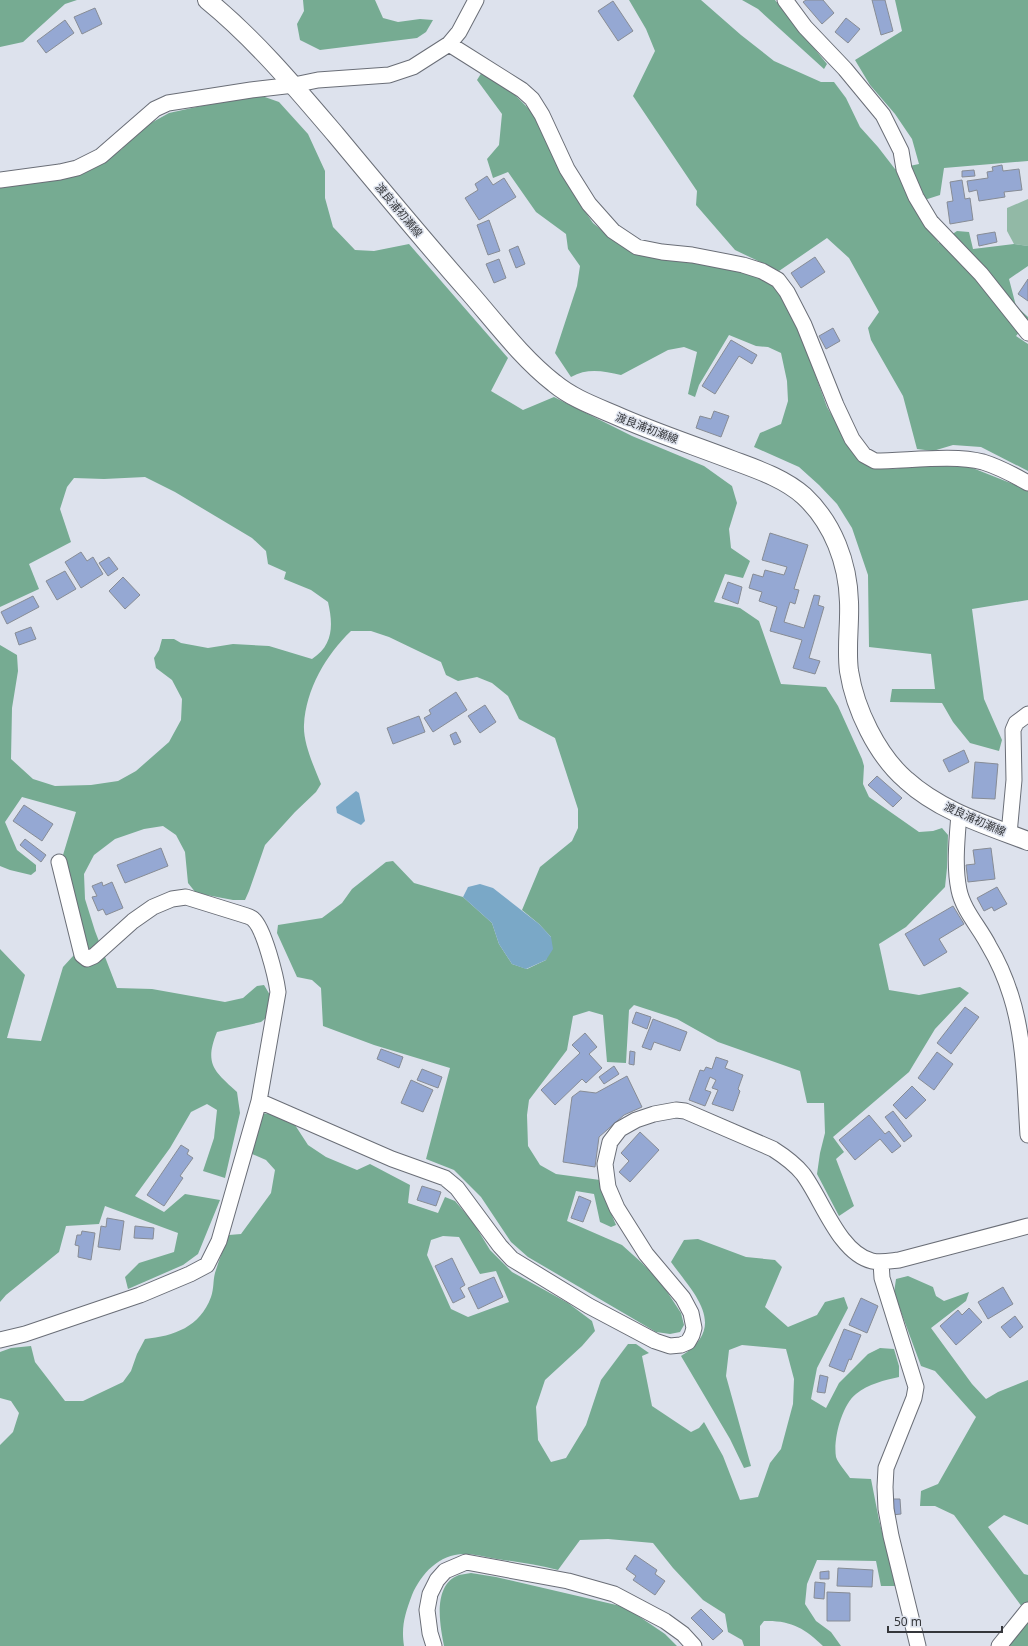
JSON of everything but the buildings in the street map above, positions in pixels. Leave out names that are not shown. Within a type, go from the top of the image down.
[{"type":"main road","name":"渡良浦初瀬線","points":[[207,0],[263,53],[294,86],[462,284],[526,357],[552,381],[566,392],[592,406],[757,470],[782,481],[803,495],[831,532],[840,552],[845,572],[849,601],[848,654],[849,672],[854,695],[872,735],[885,757],[906,780],[931,798],[959,814],[1028,841]]},
{"type":"street","points":[[0,180],[60,172],[77,168],[101,156],[155,109],[168,103],[251,90],[294,86],[318,80],[389,75],[413,67],[449,44],[459,32],[476,0]]},
{"type":"street","points":[[785,0],[804,27],[845,69],[883,115],[901,151],[904,169],[916,197],[931,222],[981,274],[1028,333]]},
{"type":"street","points":[[449,44],[522,90],[532,99],[551,133],[567,168],[589,204],[613,231],[637,247],[662,252],[692,255],[743,265],[762,271],[778,280],[788,292],[804,325],[836,405],[852,439],[864,455],[875,460],[954,459],[982,462],[1011,473],[1028,483]]},
{"type":"street","points":[[1009,834],[1014,780],[1014,730],[1016,723],[1028,714]]},
{"type":"street","points":[[959,814],[957,846],[959,891],[964,904],[990,947],[1011,994],[1016,1011],[1023,1067],[1028,1135]]},
{"type":"street","points":[[0,1340],[25,1334],[140,1295],[190,1274],[207,1265],[219,1241],[259,1101],[278,992],[276,976],[268,951],[258,926],[253,919],[186,898],[172,899],[153,907],[133,921],[94,956],[87,959],[82,955],[59,862]]},
{"type":"street","points":[[259,1101],[392,1159],[445,1178],[457,1188],[500,1246],[512,1259],[589,1306],[655,1341],[670,1346],[681,1345],[688,1342],[694,1328],[691,1313],[683,1298],[646,1254],[629,1229],[612,1199],[606,1176],[605,1164],[610,1142],[620,1129],[636,1120],[654,1114],[684,1112],[773,1149],[784,1156],[804,1175],[836,1230],[847,1245],[864,1258],[873,1262],[920,1255],[1028,1226]]},
{"type":"street","points":[[881,1262],[882,1278],[916,1387],[914,1398],[886,1468],[885,1487],[891,1536],[918,1646]]},
{"type":"street","points":[[434,1646],[430,1632],[427,1610],[430,1594],[437,1580],[445,1571],[466,1562],[568,1581],[614,1594],[665,1621],[683,1634],[694,1646]]},
{"type":"street","points":[[1000,1646],[1028,1610]]},
{"type":"green space","points":[[0,0],[77,0],[65,4],[23,42],[0,47]]},
{"type":"green space","points":[[303,0],[375,0],[383,18],[398,22],[420,19],[433,20],[426,32],[417,38],[320,50],[300,40],[297,24],[304,11]]},
{"type":"green space","points":[[629,0],[701,0],[741,35],[774,61],[821,82],[834,82],[846,98],[860,127],[895,169],[919,164],[912,139],[895,114],[870,85],[855,60],[902,31],[895,0],[1028,0],[1028,161],[944,168],[940,195],[915,203],[926,226],[939,243],[957,231],[969,232],[973,249],[1014,244],[1028,246],[1028,266],[1009,279],[1016,306],[1028,317],[1028,322],[1016,336],[1028,344],[1028,471],[981,447],[953,445],[933,451],[917,449],[903,396],[871,340],[868,328],[879,312],[849,258],[827,238],[779,271],[735,250],[696,205],[697,191],[633,96],[655,51],[646,29]]},
{"type":"green space","points":[[742,0],[775,0],[827,64],[824,69],[758,9]]},
{"type":"green space","points":[[482,72],[514,94],[532,112],[558,164],[584,210],[593,223],[610,237],[684,258],[769,278],[781,291],[803,341],[827,407],[853,451],[874,467],[893,469],[922,465],[970,467],[1028,490],[1028,600],[972,609],[984,699],[1002,740],[999,751],[970,743],[953,722],[942,703],[890,702],[892,689],[935,689],[931,654],[869,647],[868,575],[852,528],[837,504],[799,467],[754,447],[760,433],[781,424],[788,401],[787,381],[781,353],[768,347],[756,346],[729,335],[699,385],[695,397],[688,394],[697,352],[684,347],[668,350],[621,375],[589,371],[571,377],[555,353],[577,286],[580,266],[568,249],[566,234],[536,212],[508,172],[493,178],[487,159],[499,145],[502,114],[477,80]]},
{"type":"green space","points":[[262,96],[279,102],[308,134],[325,171],[325,198],[333,227],[355,250],[374,251],[409,244],[508,358],[491,391],[523,410],[554,397],[632,436],[704,466],[732,486],[737,503],[729,529],[731,548],[750,561],[743,578],[725,574],[714,602],[740,608],[759,621],[781,684],[826,687],[838,706],[862,759],[864,766],[863,784],[869,797],[919,832],[933,831],[942,828],[948,835],[945,887],[906,927],[879,944],[889,990],[919,995],[960,987],[969,993],[935,1029],[909,1072],[833,1137],[844,1152],[836,1159],[854,1206],[839,1216],[817,1174],[825,1133],[824,1103],[807,1103],[800,1071],[718,1042],[677,1019],[634,1005],[629,1010],[626,1063],[607,1062],[603,1015],[589,1011],[573,1016],[567,1050],[529,1100],[527,1115],[528,1146],[540,1165],[556,1174],[600,1180],[603,1194],[616,1225],[611,1227],[600,1222],[594,1194],[576,1191],[567,1221],[622,1245],[642,1263],[662,1284],[681,1313],[684,1325],[680,1332],[670,1334],[656,1332],[528,1257],[511,1242],[481,1197],[454,1170],[426,1159],[450,1068],[374,1045],[323,1026],[321,988],[312,980],[297,977],[277,933],[278,925],[322,918],[342,903],[352,889],[386,862],[393,861],[414,883],[463,897],[492,923],[499,944],[512,964],[527,969],[546,960],[551,937],[539,924],[522,910],[540,867],[572,841],[578,828],[578,809],[555,738],[519,719],[508,696],[492,683],[477,677],[458,681],[446,675],[441,662],[389,637],[371,631],[351,631],[333,651],[313,686],[306,712],[304,732],[312,763],[321,784],[316,792],[295,812],[265,845],[245,900],[233,900],[196,893],[188,883],[185,852],[176,835],[163,826],[144,829],[115,839],[94,855],[84,874],[85,899],[95,931],[117,988],[152,989],[225,1002],[243,998],[257,986],[264,985],[270,995],[266,1018],[261,1022],[217,1032],[213,1043],[211,1052],[214,1066],[222,1078],[237,1092],[240,1113],[225,1178],[203,1171],[214,1138],[217,1110],[207,1104],[191,1112],[170,1148],[135,1196],[164,1212],[185,1194],[220,1200],[198,1254],[183,1265],[128,1289],[125,1277],[139,1263],[174,1252],[178,1233],[105,1206],[99,1224],[66,1226],[59,1252],[6,1295],[0,1302],[0,949],[25,975],[7,1038],[41,1041],[63,967],[84,944],[63,855],[76,812],[22,797],[5,822],[17,850],[36,865],[36,871],[31,875],[0,866],[0,645],[17,655],[18,671],[12,708],[11,759],[33,779],[55,786],[91,785],[118,781],[136,771],[169,742],[181,720],[182,699],[172,680],[156,668],[154,658],[159,650],[162,639],[174,639],[181,643],[208,648],[233,644],[269,646],[312,659],[319,653],[328,641],[331,618],[328,602],[311,590],[284,579],[286,572],[268,564],[266,551],[252,538],[175,492],[145,477],[104,479],[74,478],[67,487],[60,509],[71,542],[29,564],[39,589],[0,607],[0,188],[99,164],[122,149],[133,133],[169,113]]},
{"type":"green space","points":[[1028,199],[1028,246],[1014,244],[1007,231],[1007,208]]},
{"type":"green space","points":[[261,1113],[279,1115],[295,1125],[308,1145],[326,1157],[357,1170],[370,1164],[410,1185],[408,1203],[438,1213],[445,1197],[455,1201],[473,1222],[490,1250],[512,1272],[568,1303],[592,1321],[595,1331],[582,1346],[545,1380],[536,1407],[538,1440],[551,1462],[566,1458],[586,1425],[601,1380],[628,1344],[636,1344],[649,1353],[642,1356],[652,1406],[691,1432],[699,1428],[704,1422],[723,1456],[740,1500],[758,1497],[770,1463],[781,1449],[793,1404],[794,1379],[786,1349],[742,1345],[729,1350],[726,1376],[751,1466],[744,1468],[730,1439],[681,1356],[695,1345],[703,1333],[705,1322],[703,1310],[697,1298],[671,1262],[684,1240],[698,1239],[746,1257],[775,1260],[782,1267],[765,1307],[788,1327],[817,1315],[825,1302],[844,1297],[848,1308],[817,1368],[811,1399],[826,1408],[839,1383],[868,1354],[880,1348],[894,1349],[899,1366],[899,1377],[871,1385],[856,1394],[851,1399],[843,1414],[837,1432],[835,1450],[836,1457],[840,1465],[850,1478],[871,1479],[879,1520],[896,1586],[881,1586],[876,1561],[817,1560],[807,1584],[805,1604],[816,1621],[831,1632],[841,1646],[823,1646],[810,1634],[796,1626],[782,1622],[764,1621],[760,1626],[760,1646],[744,1646],[742,1640],[728,1632],[725,1614],[703,1600],[673,1568],[653,1543],[608,1539],[580,1540],[558,1570],[468,1554],[455,1555],[439,1561],[420,1580],[412,1595],[404,1620],[404,1646],[0,1646],[0,1445],[13,1432],[19,1413],[11,1401],[0,1398],[0,1352],[11,1348],[31,1346],[35,1362],[65,1401],[83,1401],[123,1382],[131,1371],[137,1354],[145,1339],[156,1338],[176,1332],[193,1323],[200,1316],[211,1297],[215,1273],[229,1235],[241,1234],[271,1193],[275,1170],[266,1160],[250,1153]],"holes":[[[443,1236],[459,1237],[480,1274],[496,1271],[509,1302],[468,1317],[451,1309],[427,1255],[431,1240]]]},
{"type":"green space","points":[[908,1276],[933,1287],[936,1296],[944,1301],[969,1292],[966,1301],[931,1328],[972,1384],[986,1399],[998,1392],[1028,1380],[1028,1525],[1004,1515],[988,1527],[1024,1574],[1028,1575],[1028,1615],[954,1515],[935,1506],[920,1506],[921,1491],[938,1484],[976,1417],[935,1371],[921,1366],[894,1293],[896,1279]]},
{"type":"green space","points":[[471,1573],[496,1577],[625,1607],[665,1634],[677,1646],[444,1646],[440,1617],[441,1596],[450,1580],[459,1575]]},
{"type":"green space","points":[[1028,1617],[1028,1646],[1006,1646]]},
{"type":"water","points":[[356,791],[359,793],[365,821],[361,825],[337,813],[336,807]]},
{"type":"water","points":[[480,884],[493,888],[539,924],[551,937],[553,949],[546,960],[526,969],[512,964],[499,944],[492,923],[463,897],[468,887]]}]
